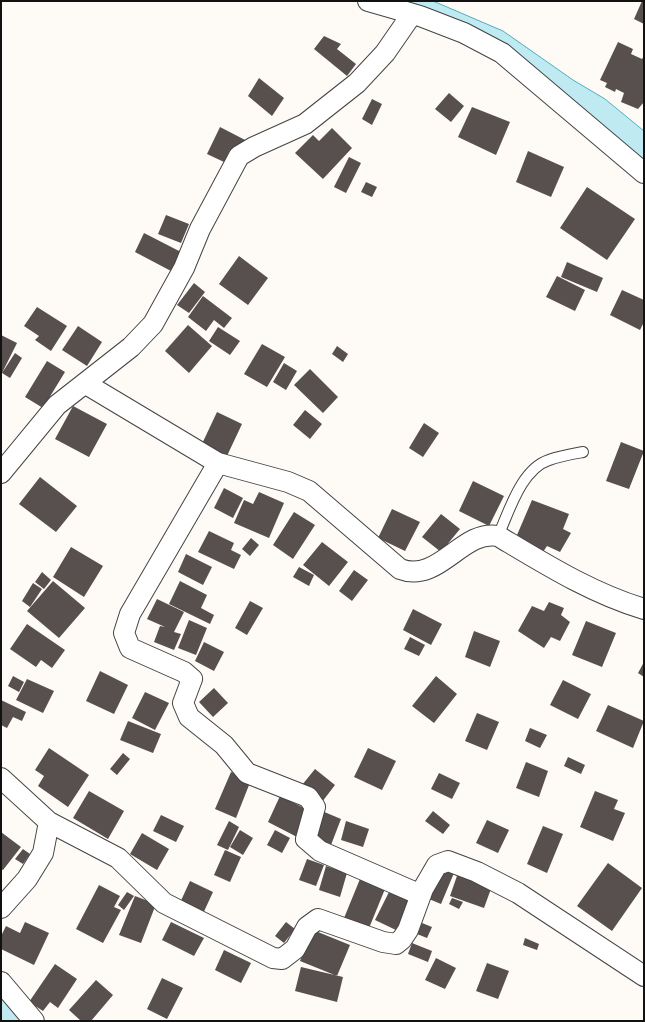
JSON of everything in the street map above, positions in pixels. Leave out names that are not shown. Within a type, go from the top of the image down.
[{"type":"street","points":[[368,1],[412,14],[464,33],[502,53],[644,174]]},
{"type":"street","points":[[1,472],[57,405],[131,347],[153,324],[184,268],[200,229],[239,156],[254,147],[305,124],[357,83],[385,53],[412,14]]},
{"type":"street","points":[[86,384],[218,463],[288,482],[309,490],[395,566],[404,570],[440,565],[475,539],[483,535],[498,536],[577,582],[613,599],[644,609]]},
{"type":"street","points":[[218,463],[130,614],[124,632],[130,648],[184,672],[192,679],[183,703],[189,717],[224,745],[247,773],[308,797],[315,807],[306,839],[320,851],[421,895]]},
{"type":"street","points":[[1,778],[49,822],[118,858],[164,903],[273,958],[282,959],[296,949],[307,927],[318,919],[383,942],[396,944],[402,940],[408,930],[421,895],[437,865],[448,861],[518,893],[644,976]]},
{"type":"street","points":[[1,908],[27,879],[43,853],[49,822]]},
{"type":"street","points":[[1,982],[34,1021]]},
{"type":"lane","points":[[498,536],[520,489],[536,468],[548,460],[583,452]]},
{"type":"water","points":[[372,1],[433,1],[503,31],[573,80],[605,99],[644,131],[644,168],[515,57]]},
{"type":"building","points":[[642,1],[644,1],[644,24],[634,19]]},
{"type":"building","points":[[324,36],[341,44],[337,49],[356,64],[347,76],[314,49]]},
{"type":"building","points":[[618,42],[633,49],[631,54],[642,59],[644,56],[644,102],[638,109],[621,102],[624,93],[616,89],[615,92],[605,87],[607,83],[600,80]]},
{"type":"building","points":[[259,78],[284,98],[272,116],[248,96]]},
{"type":"building","points":[[449,93],[464,106],[451,122],[435,109]]},
{"type":"building","points":[[372,99],[382,104],[372,125],[362,119]]},
{"type":"building","points":[[472,107],[510,122],[496,155],[458,137]]},
{"type":"building","points":[[220,127],[249,142],[242,156],[230,150],[224,162],[207,154]]},
{"type":"building","points":[[332,128],[352,148],[323,179],[295,153],[313,135],[319,141]]},
{"type":"building","points":[[528,151],[564,167],[551,197],[516,182]]},
{"type":"building","points":[[349,157],[361,163],[346,193],[334,187]]},
{"type":"building","points":[[366,182],[377,187],[372,197],[361,192]]},
{"type":"building","points":[[587,187],[635,219],[607,260],[560,228]]},
{"type":"building","points":[[166,215],[189,224],[181,243],[158,234]]},
{"type":"building","points":[[144,233],[181,252],[171,271],[135,252]]},
{"type":"building","points":[[239,256],[268,278],[248,305],[219,284]]},
{"type":"building","points":[[567,262],[603,278],[597,292],[561,277]]},
{"type":"building","points":[[557,276],[585,290],[575,311],[546,297]]},
{"type":"building","points":[[194,283],[205,292],[189,313],[177,305]]},
{"type":"building","points":[[622,290],[644,300],[644,322],[640,330],[610,315]]},
{"type":"building","points":[[203,296],[232,318],[224,328],[214,320],[206,331],[188,317]]},
{"type":"building","points":[[37,307],[67,326],[51,351],[35,340],[39,336],[24,326]]},
{"type":"building","points":[[188,325],[212,346],[189,373],[165,351]]},
{"type":"building","points":[[78,326],[102,342],[87,366],[62,350]]},
{"type":"building","points":[[218,327],[240,341],[230,355],[209,341]]},
{"type":"building","points":[[1,335],[17,343],[1,375]]},
{"type":"building","points":[[262,344],[285,357],[267,387],[244,374]]},
{"type":"building","points":[[337,346],[348,354],[343,362],[332,354]]},
{"type":"building","points":[[15,353],[22,358],[10,378],[2,373]]},
{"type":"building","points":[[47,361],[65,372],[43,408],[25,397]]},
{"type":"building","points":[[284,363],[297,371],[286,390],[273,382]]},
{"type":"building","points":[[310,369],[338,397],[323,413],[294,385]]},
{"type":"building","points":[[73,406],[107,424],[89,457],[55,439]]},
{"type":"building","points":[[305,410],[322,424],[310,439],[293,425]]},
{"type":"building","points":[[217,412],[242,424],[226,458],[201,446]]},
{"type":"building","points":[[424,423],[439,433],[423,457],[409,448]]},
{"type":"building","points":[[621,442],[644,451],[629,489],[606,481]]},
{"type":"building","points":[[40,477],[77,506],[56,532],[19,504]]},
{"type":"building","points":[[473,481],[504,496],[489,526],[459,511]]},
{"type":"building","points":[[224,488],[243,498],[233,518],[214,508]]},
{"type":"building","points":[[259,492],[284,503],[269,538],[234,523],[244,500],[253,504]]},
{"type":"building","points":[[532,500],[569,514],[563,529],[571,533],[560,552],[547,546],[543,552],[517,535]]},
{"type":"building","points":[[392,509],[420,522],[405,551],[378,538]]},
{"type":"building","points":[[294,512],[315,525],[293,559],[273,545]]},
{"type":"building","points":[[441,514],[460,529],[441,552],[422,537]]},
{"type":"building","points":[[209,531],[234,543],[231,550],[241,555],[234,569],[198,552]]},
{"type":"building","points":[[251,538],[259,545],[250,556],[242,549]]},
{"type":"building","points":[[322,542],[348,562],[329,586],[303,565]]},
{"type":"building","points":[[71,547],[103,566],[84,597],[53,577]]},
{"type":"building","points":[[186,554],[212,567],[203,585],[178,572]]},
{"type":"building","points":[[299,567],[314,575],[309,586],[293,577]]},
{"type":"building","points":[[354,570],[368,580],[352,601],[339,591]]},
{"type":"building","points":[[42,572],[51,580],[44,589],[35,582]]},
{"type":"building","points":[[53,581],[85,608],[59,638],[27,611]]},
{"type":"building","points":[[180,581],[207,595],[201,608],[214,615],[210,624],[169,604]]},
{"type":"building","points":[[33,583],[42,589],[30,607],[22,601]]},
{"type":"building","points":[[157,599],[184,612],[174,632],[181,634],[174,650],[154,642],[160,626],[165,627],[147,619]]},
{"type":"building","points":[[250,601],[263,608],[247,635],[235,628]]},
{"type":"building","points":[[549,602],[564,608],[561,615],[570,622],[560,641],[551,637],[544,648],[518,631],[532,606],[544,611]]},
{"type":"building","points":[[413,609],[442,624],[431,645],[403,630]]},
{"type":"building","points":[[189,620],[207,628],[196,655],[178,648]]},
{"type":"building","points":[[586,621],[616,633],[602,667],[572,655]]},
{"type":"building","points":[[27,624],[65,650],[52,668],[41,660],[36,667],[10,649]]},
{"type":"building","points":[[474,631],[500,641],[490,667],[465,657]]},
{"type":"building","points":[[410,637],[425,645],[419,656],[404,649]]},
{"type":"building","points":[[204,642],[224,652],[214,671],[195,661]]},
{"type":"building","points":[[644,662],[644,677],[638,673]]},
{"type":"building","points":[[100,671],[128,685],[114,714],[86,701]]},
{"type":"building","points":[[13,676],[24,682],[19,692],[8,686]]},
{"type":"building","points":[[436,676],[457,694],[434,723],[412,706]]},
{"type":"building","points":[[27,679],[54,691],[43,713],[16,700]]},
{"type":"building","points":[[563,680],[591,694],[578,719],[550,705]]},
{"type":"building","points":[[214,688],[228,703],[213,717],[199,702]]},
{"type":"building","points":[[145,692],[169,703],[155,730],[132,718]]},
{"type":"building","points":[[1,700],[26,712],[22,721],[13,717],[7,728],[1,725]]},
{"type":"building","points":[[608,705],[644,721],[633,748],[596,731]]},
{"type":"building","points":[[477,713],[499,722],[487,750],[465,741]]},
{"type":"building","points":[[128,721],[161,734],[153,753],[120,740]]},
{"type":"building","points":[[530,728],[547,735],[540,748],[525,741]]},
{"type":"building","points":[[49,748],[89,775],[68,807],[38,786],[44,776],[35,770]]},
{"type":"building","points":[[368,748],[396,761],[382,790],[354,777]]},
{"type":"building","points":[[123,753],[130,759],[117,775],[110,769]]},
{"type":"building","points":[[568,757],[585,765],[581,774],[564,766]]},
{"type":"building","points":[[526,762],[548,771],[539,797],[516,788]]},
{"type":"building","points":[[315,769],[335,785],[322,802],[302,785]]},
{"type":"building","points":[[231,772],[251,780],[236,818],[215,809]]},
{"type":"building","points":[[439,773],[460,783],[452,799],[431,789]]},
{"type":"building","points":[[89,791],[124,811],[108,839],[73,818]]},
{"type":"building","points":[[595,791],[618,800],[614,809],[625,813],[613,841],[580,827]]},
{"type":"building","points":[[280,796],[310,811],[297,837],[268,822]]},
{"type":"building","points":[[322,811],[341,819],[331,845],[311,837]]},
{"type":"building","points":[[433,811],[450,825],[443,834],[425,821]]},
{"type":"building","points":[[161,815],[184,826],[176,842],[153,831]]},
{"type":"building","points":[[487,820],[509,830],[498,853],[476,843]]},
{"type":"building","points":[[229,821],[239,827],[228,850],[217,845]]},
{"type":"building","points":[[346,821],[369,829],[363,847],[341,840]]},
{"type":"building","points":[[543,826],[563,834],[547,873],[527,864]]},
{"type":"building","points":[[240,830],[253,838],[243,855],[230,847]]},
{"type":"building","points":[[275,830],[290,838],[282,853],[267,845]]},
{"type":"building","points":[[1,832],[21,847],[3,870],[1,869]]},
{"type":"building","points":[[142,833],[169,849],[157,870],[130,854]]},
{"type":"building","points":[[23,849],[30,854],[23,864],[15,859]]},
{"type":"building","points":[[225,850],[241,857],[230,882],[214,875]]},
{"type":"building","points":[[307,859],[324,865],[316,886],[299,880]]},
{"type":"building","points":[[608,863],[642,888],[612,931],[577,906]]},
{"type":"building","points":[[326,866],[347,873],[340,897],[319,890]]},
{"type":"building","points":[[442,868],[454,873],[441,904],[429,899]]},
{"type":"building","points":[[458,873],[492,886],[484,908],[450,896]]},
{"type":"building","points":[[360,879],[385,889],[367,933],[342,923]]},
{"type":"building","points":[[190,881],[213,892],[201,918],[178,907]]},
{"type":"building","points":[[99,885],[120,896],[114,907],[121,910],[103,943],[76,929]]},
{"type":"building","points":[[390,890],[413,900],[398,931],[375,920]]},
{"type":"building","points":[[127,892],[134,896],[124,910],[118,905]]},
{"type":"building","points":[[135,896],[156,904],[141,943],[119,935]]},
{"type":"building","points":[[452,898],[463,902],[459,909],[449,904]]},
{"type":"building","points":[[25,922],[49,933],[34,965],[1,949],[1,936],[6,926],[20,933]]},
{"type":"building","points":[[171,922],[204,938],[194,956],[162,940]]},
{"type":"building","points":[[286,922],[295,929],[284,943],[275,936]]},
{"type":"building","points":[[422,923],[432,927],[427,938],[417,934]]},
{"type":"building","points":[[313,930],[350,945],[337,976],[300,961]]},
{"type":"building","points":[[525,938],[539,944],[537,950],[523,945]]},
{"type":"building","points":[[412,943],[432,951],[428,962],[408,954]]},
{"type":"building","points":[[224,950],[251,963],[241,983],[215,970]]},
{"type":"building","points":[[436,958],[456,968],[445,989],[425,980]]},
{"type":"building","points":[[487,963],[509,971],[498,999],[476,991]]},
{"type":"building","points":[[55,964],[77,979],[58,1008],[50,1002],[43,1011],[29,1002]]},
{"type":"building","points":[[301,967],[343,977],[337,1002],[295,991]]},
{"type":"building","points":[[162,978],[183,988],[167,1019],[147,1009]]},
{"type":"building","points":[[96,980],[113,995],[91,1021],[81,1021],[69,1010]]},
{"type":"waterway","points":[[1,1007],[14,1021]]}]
